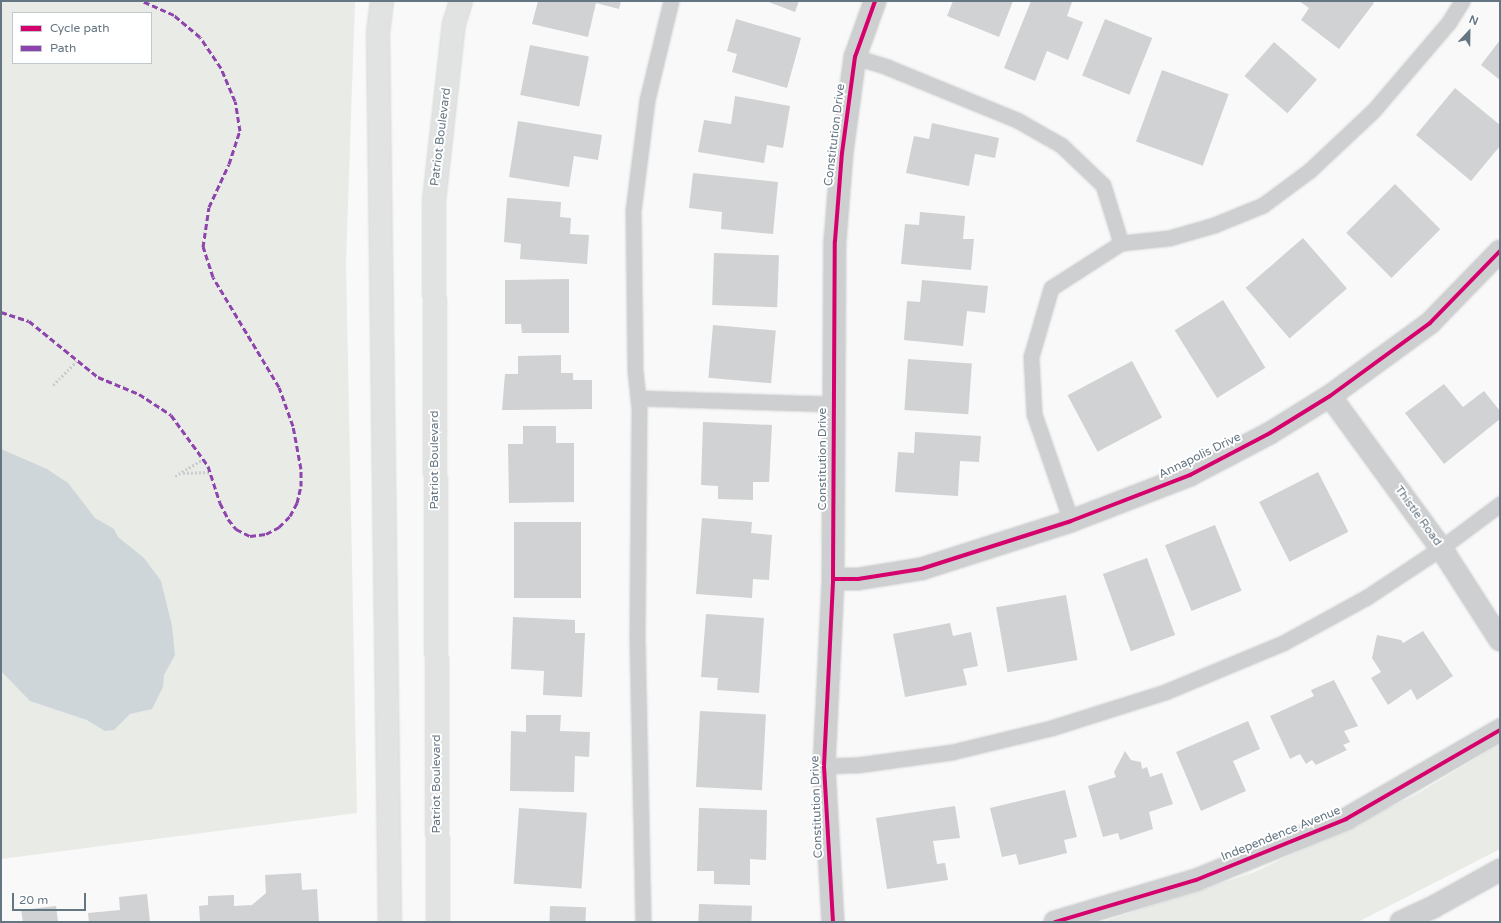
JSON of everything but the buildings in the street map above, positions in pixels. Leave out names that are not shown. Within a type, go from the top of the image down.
[{"type":"main road","points":[[382,1],[378,34],[390,922]]},
{"type":"main road","name":"Patriot Boulevard","points":[[438,922],[434,201],[454,24],[461,1]]},
{"type":"street","name":"Constitution Drive","points":[[833,922],[824,766],[833,579],[835,241],[842,153],[855,57],[875,1]]},
{"type":"street","name":"Annapolis Drive","points":[[833,579],[858,579],[921,569],[1071,521],[1190,475],[1270,433],[1330,396],[1430,323],[1500,252]]},
{"type":"street","name":"Thistle Road","points":[[1330,396],[1441,548],[1500,640]]},
{"type":"street","name":"Independence Avenue","points":[[1055,922],[1196,880],[1346,819],[1500,730]]},
{"type":"street","points":[[1401,922],[1435,906],[1500,870]]},
{"type":"lane","points":[[643,922],[637,637],[638,398],[634,370],[633,211],[647,100],[671,1]]},
{"type":"lane","points":[[1071,521],[1034,414],[1031,357],[1051,288],[1121,243],[1176,236],[1214,226],[1263,205],[1309,171],[1373,111],[1449,22],[1462,1]]},
{"type":"lane","points":[[855,57],[887,67],[1016,120],[1061,145],[1103,184],[1121,243]]},
{"type":"lane","points":[[638,398],[833,404]]},
{"type":"lane","points":[[824,766],[858,765],[952,752],[1051,728],[1165,692],[1283,643],[1367,597],[1441,548],[1500,504]]},
{"type":"path","points":[[53,385],[78,360]]},
{"type":"path","points":[[175,476],[182,473],[203,458]]},
{"type":"path","points":[[182,473],[210,472]]},
{"type":"shaded area","points":[[1,1],[355,1],[346,262],[357,813],[1,859]]},
{"type":"shaded area","points":[[1,449],[47,469],[68,483],[95,518],[114,529],[118,537],[144,558],[161,581],[172,626],[175,655],[164,675],[163,687],[152,709],[130,714],[114,730],[105,731],[87,720],[30,701],[1,671]]},
{"type":"shaded area","points":[[1500,744],[1500,849],[1358,922],[1102,922],[1255,872],[1417,794]]},
{"type":"marked path","points":[[1,312],[29,321],[98,377],[139,394],[171,415],[208,466],[220,503],[228,519],[236,529],[250,536],[266,534],[279,527],[290,516],[297,503],[301,486],[301,469],[293,426],[279,387],[213,277],[203,247],[209,207],[229,164],[240,131],[235,101],[221,68],[200,37],[174,15],[142,1]]},
{"type":"cycle path","points":[[833,922],[824,766],[833,579],[835,241],[842,153],[855,57],[875,1]]},
{"type":"cycle path","points":[[833,579],[858,579],[921,569],[1071,521],[1190,475],[1270,433],[1330,396],[1430,323],[1500,251]]},
{"type":"cycle path","points":[[1055,922],[1196,880],[1346,819],[1500,730]]}]
